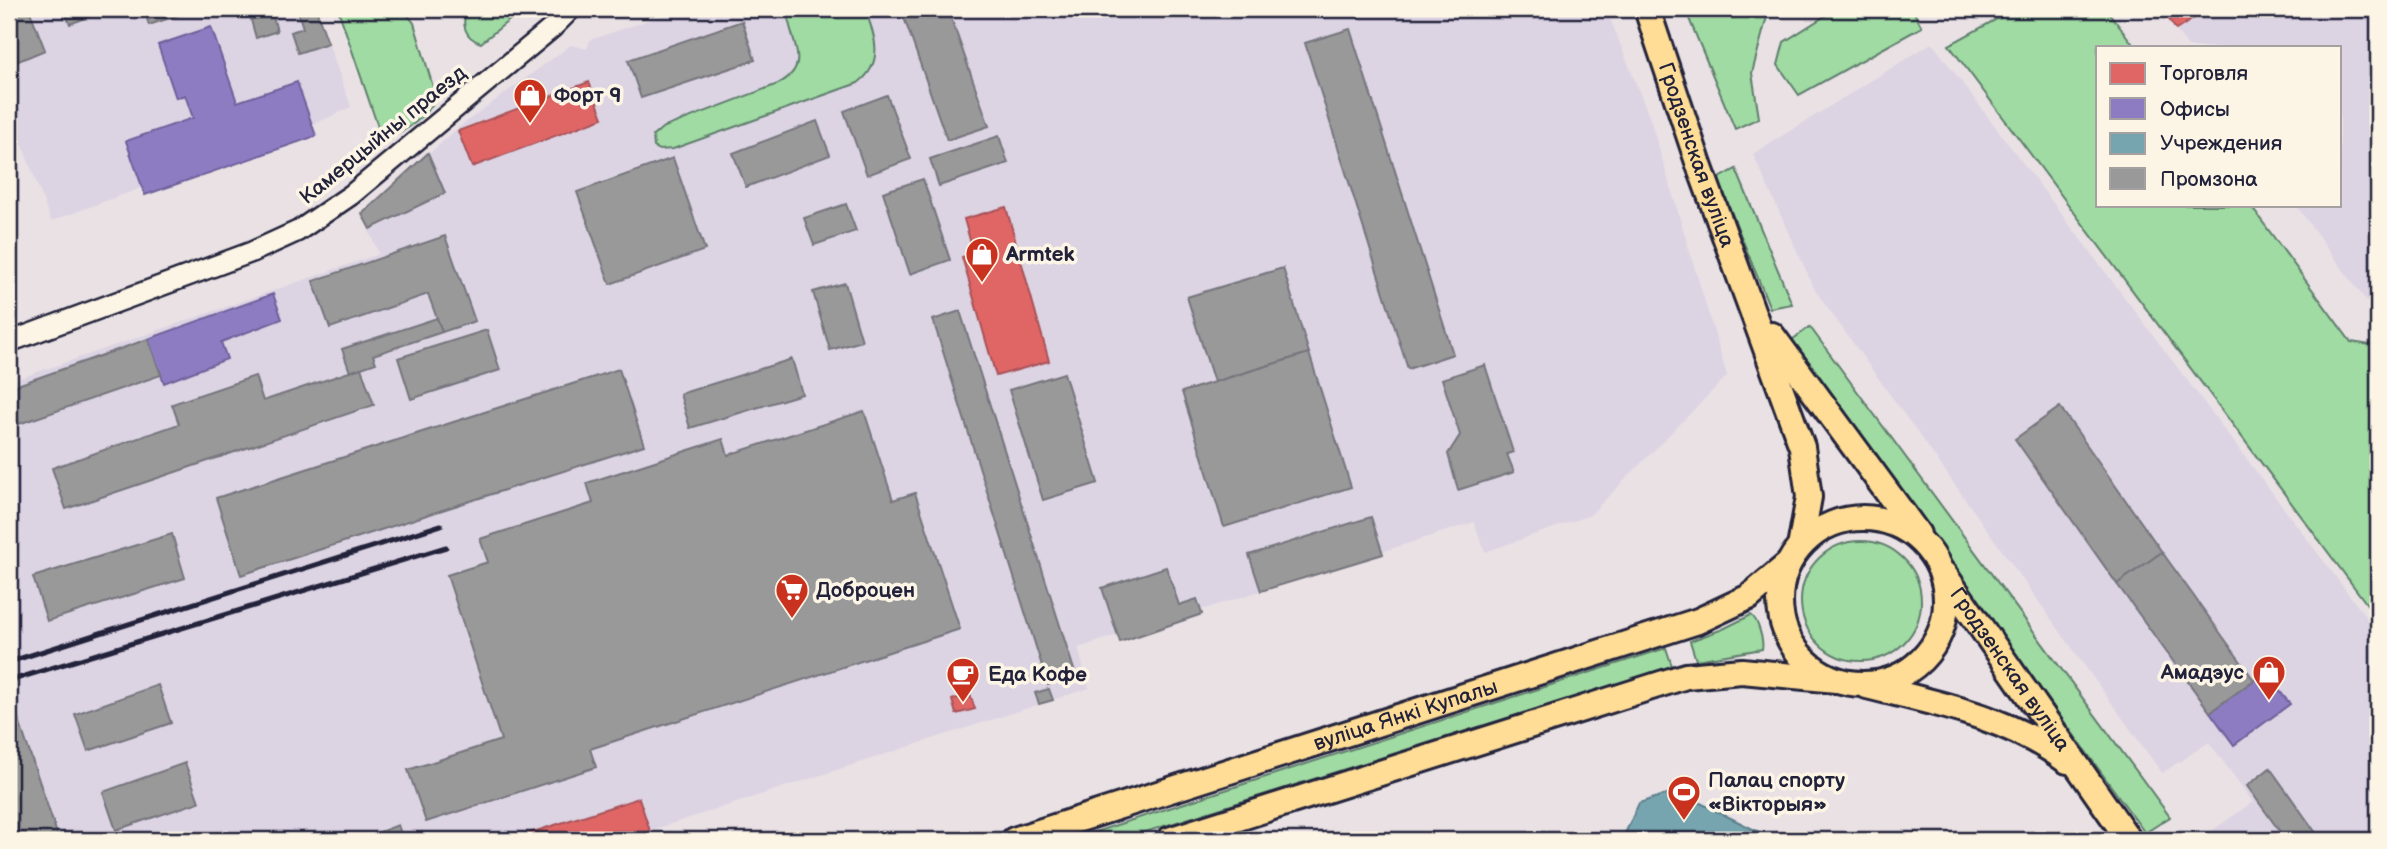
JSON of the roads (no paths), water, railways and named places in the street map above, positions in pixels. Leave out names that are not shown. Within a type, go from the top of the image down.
[{"type":"main road","name":"Гродзенская вуліца","points":[[1647,9],[1699,165],[1802,447],[1809,497],[1801,542]]},
{"type":"main road","name":"Гродзенская вуліца","points":[[1750,299],[1783,351],[1925,544]]},
{"type":"main road","points":[[1169,840],[1686,676],[1742,671],[1863,685],[1897,676],[1926,656],[1939,636],[1945,614],[1946,590],[1940,568],[1925,544],[1903,527],[1877,518],[1850,517],[1824,526],[1801,542],[1786,566],[1779,593],[1781,621],[1792,647],[1811,667],[1836,680]]},
{"type":"main road","name":"вуліца Янкі Купалы","points":[[1014,840],[1698,621],[1749,597],[1786,566]]},
{"type":"main road","name":"Гродзенская вуліца","points":[[1940,568],[2129,840]]},
{"type":"main road","name":"Гродзенская вуліца","points":[[1863,685],[2006,726],[2054,751],[2079,771]]},
{"type":"street","name":"Камерцыйны праезд","points":[[9,342],[252,252],[298,231],[351,195],[552,28],[571,9]]},
{"type":"railway","points":[[9,662],[441,525]]},
{"type":"railway","points":[[9,681],[446,547]]},
{"type":"place","name":"Форт 9","points":[[530,125]]},
{"type":"place","name":"Armtek","points":[[982,284]]},
{"type":"place","name":"Доброцен","points":[[792,620]]},
{"type":"place","name":"Амадэус","points":[[2269,702]]},
{"type":"place","name":"Еда Кофе","points":[[963,704]]},
{"type":"place","name":"Палац спорту «Вікторыя»","points":[[1684,822]]}]
